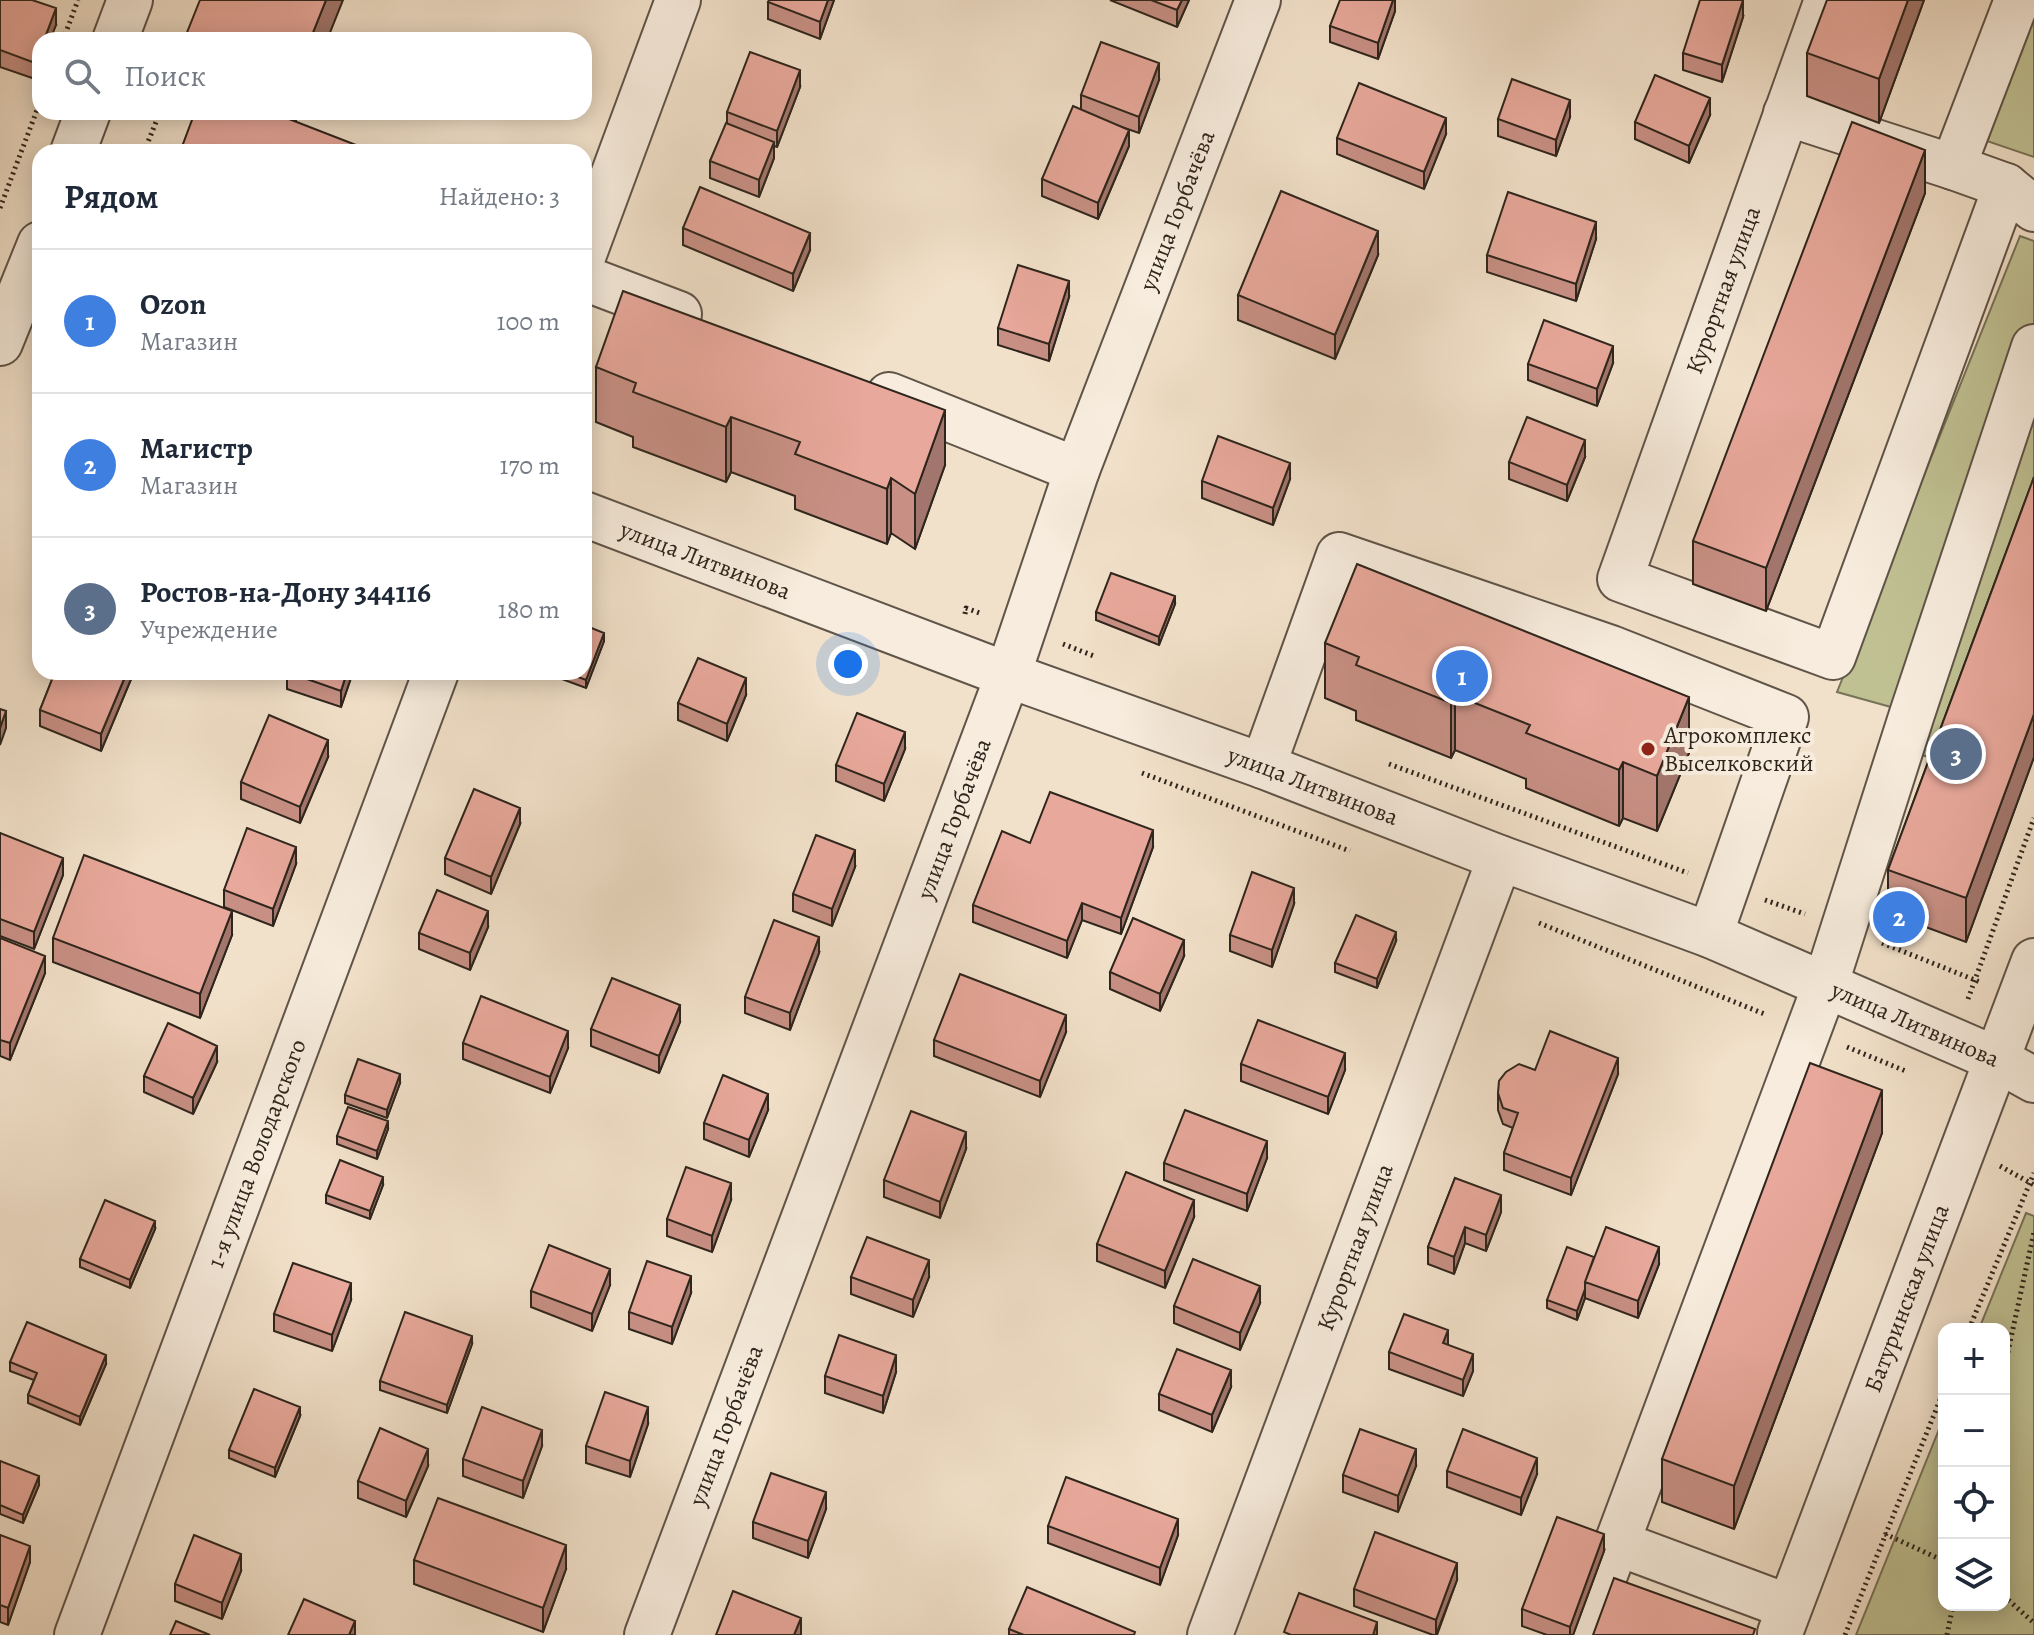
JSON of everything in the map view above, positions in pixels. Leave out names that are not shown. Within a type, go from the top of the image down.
[{"type":"street","points":[[118,32],[130,0]]},
{"type":"street","points":[[592,232],[678,0]]},
{"type":"street","name":"улица Горбачёва","points":[[647,1635],[1008,675],[1077,470],[1258,0]]},
{"type":"street","name":"Курортная улица","points":[[1827,0],[1620,579],[1833,657],[2020,198]]},
{"type":"street","points":[[1953,167],[2017,0]]},
{"type":"street","points":[[1786,113],[1953,167],[2020,198]]},
{"type":"street","points":[[76,144],[85,120]]},
{"type":"street","points":[[0,343],[32,265]]},
{"type":"street","points":[[592,281],[716,329]]},
{"type":"street","points":[[1582,1635],[1825,986],[2034,347]]},
{"type":"street","points":[[849,379],[1077,470]]},
{"type":"street","name":"улица Литвинова","points":[[592,517],[1710,935],[2016,1070]]},
{"type":"street","points":[[1263,766],[1339,555],[1611,648],[1786,717],[1710,935]]},
{"type":"street","name":"1-я улица Володарского","points":[[77,1635],[433,680]]},
{"type":"street","name":"Курортная улица","points":[[1210,1635],[1500,858]]},
{"type":"street","name":"Батуринская улица","points":[[1784,1621],[2016,1070],[2034,961]]},
{"type":"street","points":[[1617,1543],[1784,1621]]},
{"type":"path","points":[[66,32],[78,0]]},
{"type":"path","points":[[0,208],[33,120]]},
{"type":"path","points":[[147,144],[157,120]]},
{"type":"path","points":[[1953,1040],[2034,818]]},
{"type":"path","points":[[1972,1323],[2034,1173]]},
{"type":"path","points":[[2010,1342],[2034,1232]]},
{"type":"path","points":[[1845,1635],[1942,1395]]},
{"type":"path","points":[[1885,1534],[1938,1558]]},
{"type":"path","points":[[2010,1601],[2034,1623]]},
{"type":"path","points":[[1947,1635],[1952,1611]]},
{"type":"green space","points":[[2034,0],[2034,157],[1975,137]]},
{"type":"green space","points":[[2020,236],[2034,241],[2034,535],[1946,762],[1905,750],[1916,714],[1837,692]]},
{"type":"green space","points":[[2026,1213],[2034,1216],[2034,1635],[1856,1635],[1938,1432],[1938,1611],[2010,1611],[2010,1323],[1981,1323]]},
{"type":"building","points":[[0,0],[32,0],[56,8],[47,32],[32,32],[32,62],[0,50]]},
{"type":"building","points":[[200,0],[326,0],[313,32],[187,32]]},
{"type":"building","points":[[769,0],[828,0],[820,22]]},
{"type":"building","points":[[1151,0],[1182,0],[1177,10]]},
{"type":"building","points":[[1340,0],[1393,0],[1378,43],[1330,26]]},
{"type":"building","points":[[1700,0],[1743,0],[1722,65],[1683,53]]},
{"type":"building","points":[[1827,0],[1908,0],[1879,79],[1807,53]]},
{"type":"building","points":[[1101,42],[1159,63],[1139,117],[1081,95]]},
{"type":"building","points":[[750,52],[800,70],[777,131],[727,112]]},
{"type":"building","points":[[1655,75],[1710,98],[1689,146],[1635,122]]},
{"type":"building","points":[[1512,79],[1570,100],[1556,140],[1498,119]]},
{"type":"building","points":[[1359,83],[1446,118],[1424,172],[1337,138]]},
{"type":"building","points":[[1073,106],[1129,130],[1098,203],[1042,179]]},
{"type":"building","points":[[192,120],[292,120],[353,144],[183,144]]},
{"type":"building","points":[[1852,122],[1925,150],[1766,568],[1693,541]]},
{"type":"building","points":[[726,123],[774,142],[759,180],[710,161]]},
{"type":"building","points":[[700,187],[810,233],[793,274],[683,228]]},
{"type":"building","points":[[1281,191],[1378,231],[1335,335],[1238,295]]},
{"type":"building","points":[[1508,192],[1596,222],[1576,284],[1487,255]]},
{"type":"building","points":[[1018,265],[1069,281],[1049,344],[998,328]]},
{"type":"building","points":[[623,291],[945,410],[915,494],[891,478],[887,489],[795,454],[800,442],[731,417],[726,427],[633,392],[636,383],[596,367]]},
{"type":"building","points":[[1544,320],[1613,346],[1597,389],[1528,364]]},
{"type":"building","points":[[1527,417],[1585,440],[1567,485],[1509,462]]},
{"type":"building","points":[[1218,436],[1290,463],[1273,508],[1202,481]]},
{"type":"building","points":[[2034,477],[2034,714],[1966,898],[1888,870]]},
{"type":"building","points":[[1357,564],[1689,697],[1657,776],[1623,762],[1619,770],[1526,733],[1530,725],[1455,695],[1451,703],[1356,665],[1359,657],[1325,643]]},
{"type":"building","points":[[1111,573],[1175,596],[1159,637],[1096,612]]},
{"type":"building","points":[[592,628],[604,633],[592,664]]},
{"type":"building","points":[[698,658],[746,678],[727,724],[678,703]]},
{"type":"building","points":[[52,680],[124,680],[101,734],[40,710]]},
{"type":"building","points":[[310,680],[344,680],[341,691]]},
{"type":"building","points":[[0,709],[6,711],[0,728]]},
{"type":"building","points":[[857,713],[905,732],[884,784],[836,765]]},
{"type":"building","points":[[269,715],[328,740],[300,807],[241,782]]},
{"type":"building","points":[[474,789],[520,808],[491,877],[445,858]]},
{"type":"building","points":[[1050,792],[1153,830],[1121,918],[1082,903],[1067,941],[973,905],[1002,831],[1030,843]]},
{"type":"building","points":[[247,828],[296,847],[273,909],[224,890]]},
{"type":"building","points":[[0,833],[63,858],[34,932],[0,919]]},
{"type":"building","points":[[816,835],[855,850],[832,909],[793,894]]},
{"type":"building","points":[[84,855],[232,911],[200,994],[53,938]]},
{"type":"building","points":[[1252,872],[1294,888],[1272,950],[1230,935]]},
{"type":"building","points":[[437,890],[488,911],[470,953],[419,933]]},
{"type":"building","points":[[1356,915],[1396,932],[1377,979],[1335,963]]},
{"type":"building","points":[[1133,918],[1184,940],[1160,994],[1110,972]]},
{"type":"building","points":[[774,920],[819,937],[790,1013],[745,997]]},
{"type":"building","points":[[0,938],[45,956],[10,1043],[0,1040]]},
{"type":"building","points":[[960,974],[1066,1015],[1040,1081],[934,1040]]},
{"type":"building","points":[[612,978],[680,1005],[659,1056],[591,1029]]},
{"type":"building","points":[[481,996],[568,1031],[550,1077],[463,1043]]},
{"type":"building","points":[[1258,1020],[1345,1053],[1328,1097],[1241,1064]]},
{"type":"building","points":[[168,1023],[217,1046],[193,1098],[144,1076]]},
{"type":"building","points":[[1550,1031],[1618,1058],[1571,1178],[1504,1153],[1518,1113],[1503,1108],[1498,1093],[1499,1081],[1519,1064],[1535,1070]]},
{"type":"building","points":[[358,1059],[400,1074],[387,1110],[345,1095]]},
{"type":"building","points":[[1810,1063],[1882,1090],[1734,1486],[1662,1459]]},
{"type":"building","points":[[723,1075],[768,1094],[749,1140],[704,1123]]},
{"type":"building","points":[[348,1107],[388,1121],[377,1151],[337,1136]]},
{"type":"building","points":[[1185,1110],[1267,1141],[1247,1194],[1164,1163]]},
{"type":"building","points":[[911,1111],[966,1132],[940,1202],[884,1180]]},
{"type":"building","points":[[340,1160],[383,1177],[370,1211],[326,1195]]},
{"type":"building","points":[[686,1167],[731,1183],[712,1236],[667,1219]]},
{"type":"building","points":[[1126,1172],[1194,1200],[1165,1271],[1097,1244]]},
{"type":"building","points":[[1455,1178],[1501,1195],[1486,1235],[1465,1227],[1454,1257],[1428,1247]]},
{"type":"building","points":[[105,1200],[155,1221],[130,1280],[80,1259]]},
{"type":"building","points":[[1606,1227],[1659,1247],[1638,1301],[1585,1282]]},
{"type":"building","points":[[867,1237],[929,1260],[913,1300],[851,1277]]},
{"type":"building","points":[[549,1245],[610,1269],[592,1314],[531,1291]]},
{"type":"building","points":[[1567,1247],[1594,1257],[1577,1311],[1547,1300]]},
{"type":"building","points":[[1193,1259],[1260,1286],[1240,1333],[1174,1306]]},
{"type":"building","points":[[647,1261],[691,1276],[672,1327],[629,1312]]},
{"type":"building","points":[[293,1263],[351,1283],[332,1335],[274,1314]]},
{"type":"building","points":[[405,1312],[472,1336],[447,1405],[380,1381]]},
{"type":"building","points":[[1404,1314],[1448,1330],[1443,1343],[1473,1354],[1463,1380],[1389,1352]]},
{"type":"building","points":[[27,1322],[106,1355],[80,1417],[28,1395],[37,1373],[10,1362]]},
{"type":"building","points":[[839,1335],[896,1355],[883,1396],[825,1376]]},
{"type":"building","points":[[1177,1349],[1231,1370],[1212,1415],[1159,1394]]},
{"type":"building","points":[[254,1389],[300,1407],[275,1468],[229,1450]]},
{"type":"building","points":[[605,1392],[648,1407],[630,1461],[586,1446]]},
{"type":"building","points":[[482,1407],[542,1430],[523,1481],[463,1459]]},
{"type":"building","points":[[380,1428],[428,1449],[406,1501],[358,1481]]},
{"type":"building","points":[[1360,1429],[1416,1449],[1398,1496],[1343,1475]]},
{"type":"building","points":[[1463,1429],[1537,1458],[1521,1498],[1447,1471]]},
{"type":"building","points":[[0,1461],[39,1476],[23,1515],[0,1505]]},
{"type":"building","points":[[771,1473],[826,1492],[808,1541],[753,1522]]},
{"type":"building","points":[[1066,1477],[1178,1519],[1160,1568],[1048,1526]]},
{"type":"building","points":[[438,1498],[566,1545],[543,1608],[414,1560]]},
{"type":"building","points":[[1557,1517],[1604,1534],[1570,1627],[1522,1609]]},
{"type":"building","points":[[1375,1532],[1457,1563],[1436,1620],[1354,1589]]},
{"type":"building","points":[[0,1535],[30,1546],[8,1608],[0,1605]]},
{"type":"building","points":[[194,1535],[241,1554],[222,1603],[175,1584]]},
{"type":"building","points":[[1614,1578],[1755,1629],[1753,1635],[1593,1635]]},
{"type":"building","points":[[1027,1587],[1135,1632],[1134,1635],[1024,1635],[1009,1629]]},
{"type":"building","points":[[733,1591],[801,1618],[794,1635],[716,1635]]},
{"type":"building","points":[[1299,1593],[1377,1622],[1373,1635],[1291,1635],[1284,1632]]},
{"type":"building","points":[[304,1599],[355,1621],[349,1635],[288,1635]]},
{"type":"building","points":[[176,1621],[210,1635],[170,1635]]},
{"type":"place","name":"Ozon","points":[[1462,676]]},
{"type":"place","name":"Агрокомплекс Выселковский","points":[[1648,749]]},
{"type":"place","name":"Ростов-на-Дону 344116","points":[[1956,754]]},
{"type":"place","name":"Магистр","points":[[1899,917]]}]
